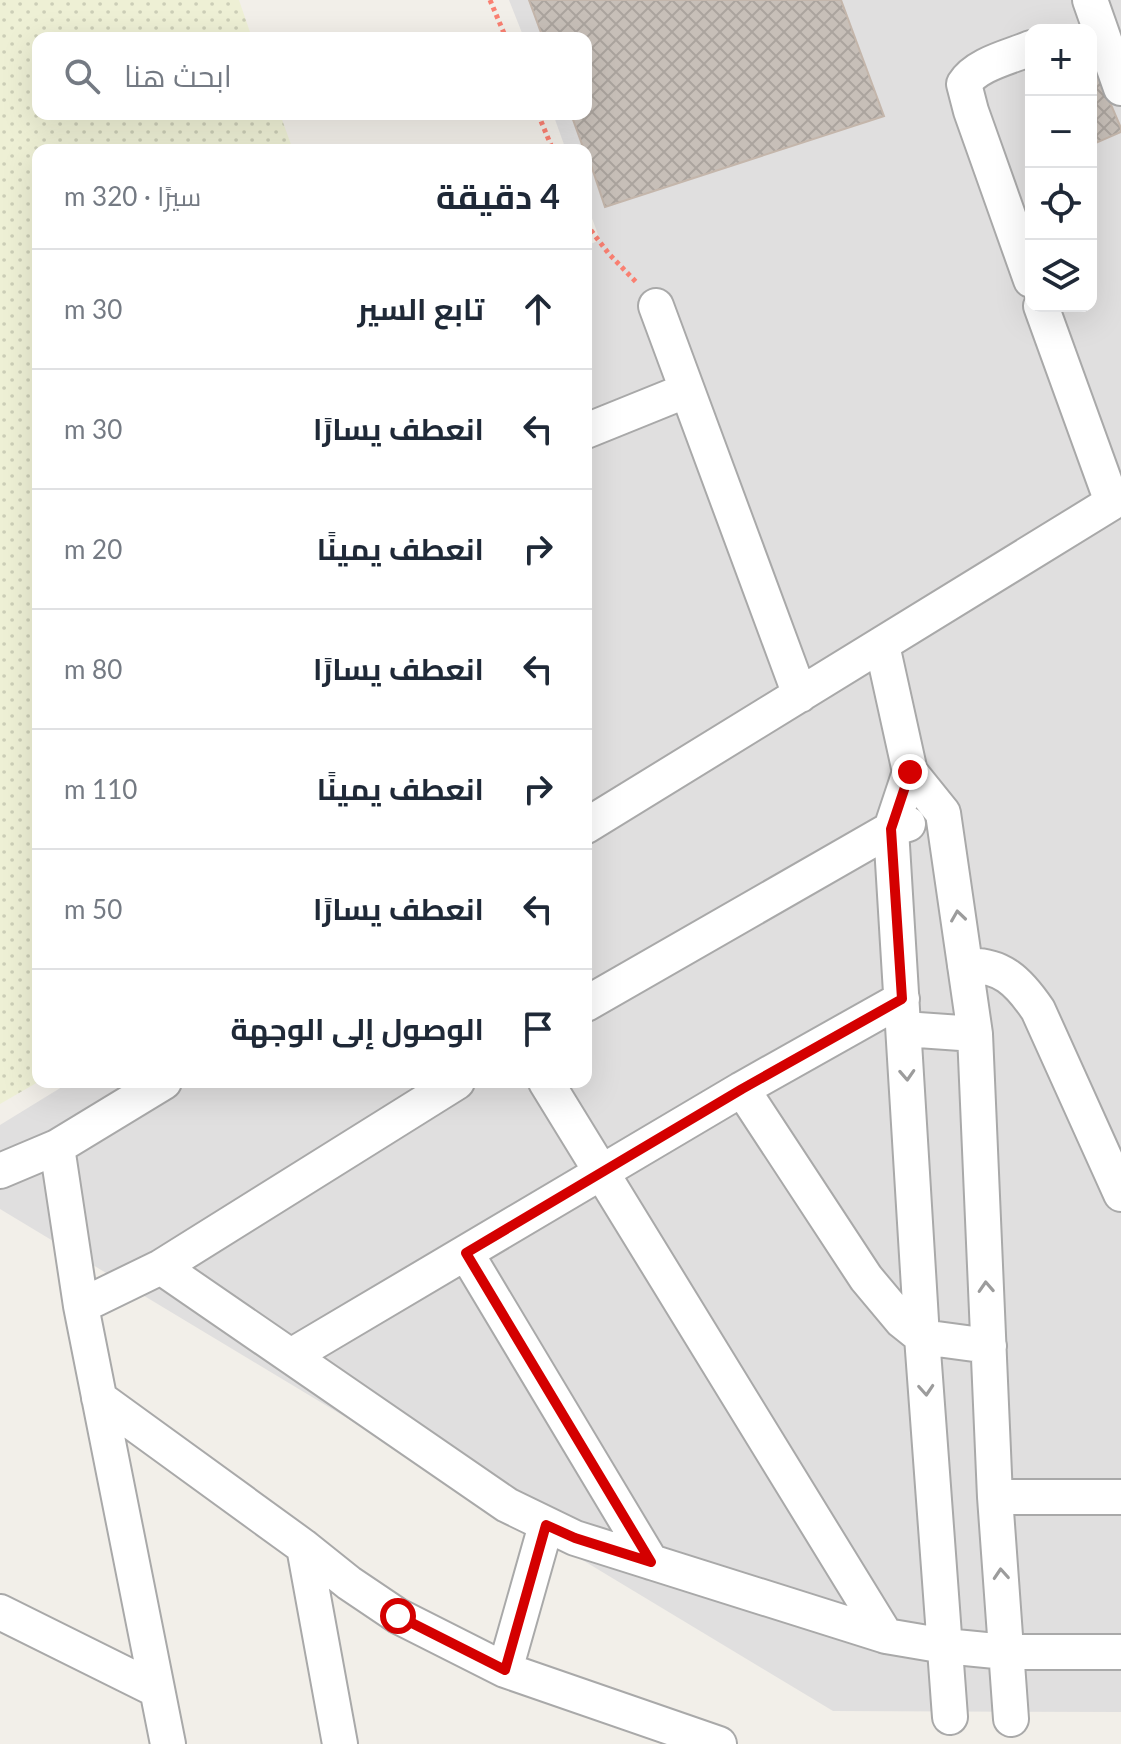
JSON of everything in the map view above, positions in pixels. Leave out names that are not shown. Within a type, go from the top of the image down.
[{"type":"street","points":[[1087,17],[1121,88]]},
{"type":"street","points":[[1025,51],[980,70],[964,84],[1025,263]]},
{"type":"street","points":[[656,306],[800,695]]},
{"type":"street","points":[[592,822],[1117,499],[1043,312]]},
{"type":"street","points":[[592,429],[685,391]]},
{"type":"street","points":[[882,645],[910,772],[943,813],[975,1034],[995,1497],[1011,1719]]},
{"type":"street","points":[[910,772],[891,829],[922,1337],[950,1717]]},
{"type":"street","points":[[592,1001],[891,829],[943,813]]},
{"type":"street","points":[[965,966],[983,964],[1005,974],[1025,991],[1038,1010],[1121,1194]]},
{"type":"street","points":[[291,1356],[742,1089],[903,1014],[975,1034]]},
{"type":"street","points":[[0,1171],[57,1147],[154,1088]]},
{"type":"street","points":[[81,1306],[161,1267],[447,1088]]},
{"type":"street","points":[[550,1088],[886,1636]]},
{"type":"street","points":[[742,1089],[866,1278],[902,1321],[922,1337],[989,1346]]},
{"type":"street","points":[[57,1147],[81,1306],[168,1744]]},
{"type":"street","points":[[466,1253],[651,1562]]},
{"type":"street","points":[[161,1267],[507,1505],[575,1538],[886,1636],[1006,1652],[1121,1652]]},
{"type":"street","points":[[99,1398],[398,1616],[505,1670],[719,1744]]},
{"type":"street","points":[[995,1497],[1121,1497]]},
{"type":"street","points":[[505,1670],[546,1525]]},
{"type":"street","points":[[304,1547],[340,1744]]},
{"type":"street","points":[[0,1612],[157,1690]]},
{"type":"path","points":[[490,0],[503,32]]},
{"type":"path","points":[[540,120],[550,144]]},
{"type":"path","points":[[592,232],[656,306]]},
{"type":"shaded area","points":[[509,0],[1121,0],[1121,1712],[833,1711],[0,1209],[0,1125],[60,1088],[592,1088],[592,243],[600,240],[592,218],[592,144],[564,144],[555,120],[592,120],[592,32],[522,32]]},
{"type":"green space","points":[[0,0],[239,0],[250,32],[32,32],[32,120],[282,120],[291,144],[32,144],[32,1085],[0,1104]]},
{"type":"building","points":[[529,0],[841,0],[884,116],[605,207],[592,168],[592,144],[582,144],[573,120],[592,120],[592,32],[541,32]]},
{"type":"building","points":[[1097,72],[1121,128],[1121,132],[1097,142]]},
{"type":"route","points":[[398,1616],[505,1670],[546,1525],[575,1538],[651,1562],[466,1253],[742,1089],[902,999],[891,829],[910,772]]}]
